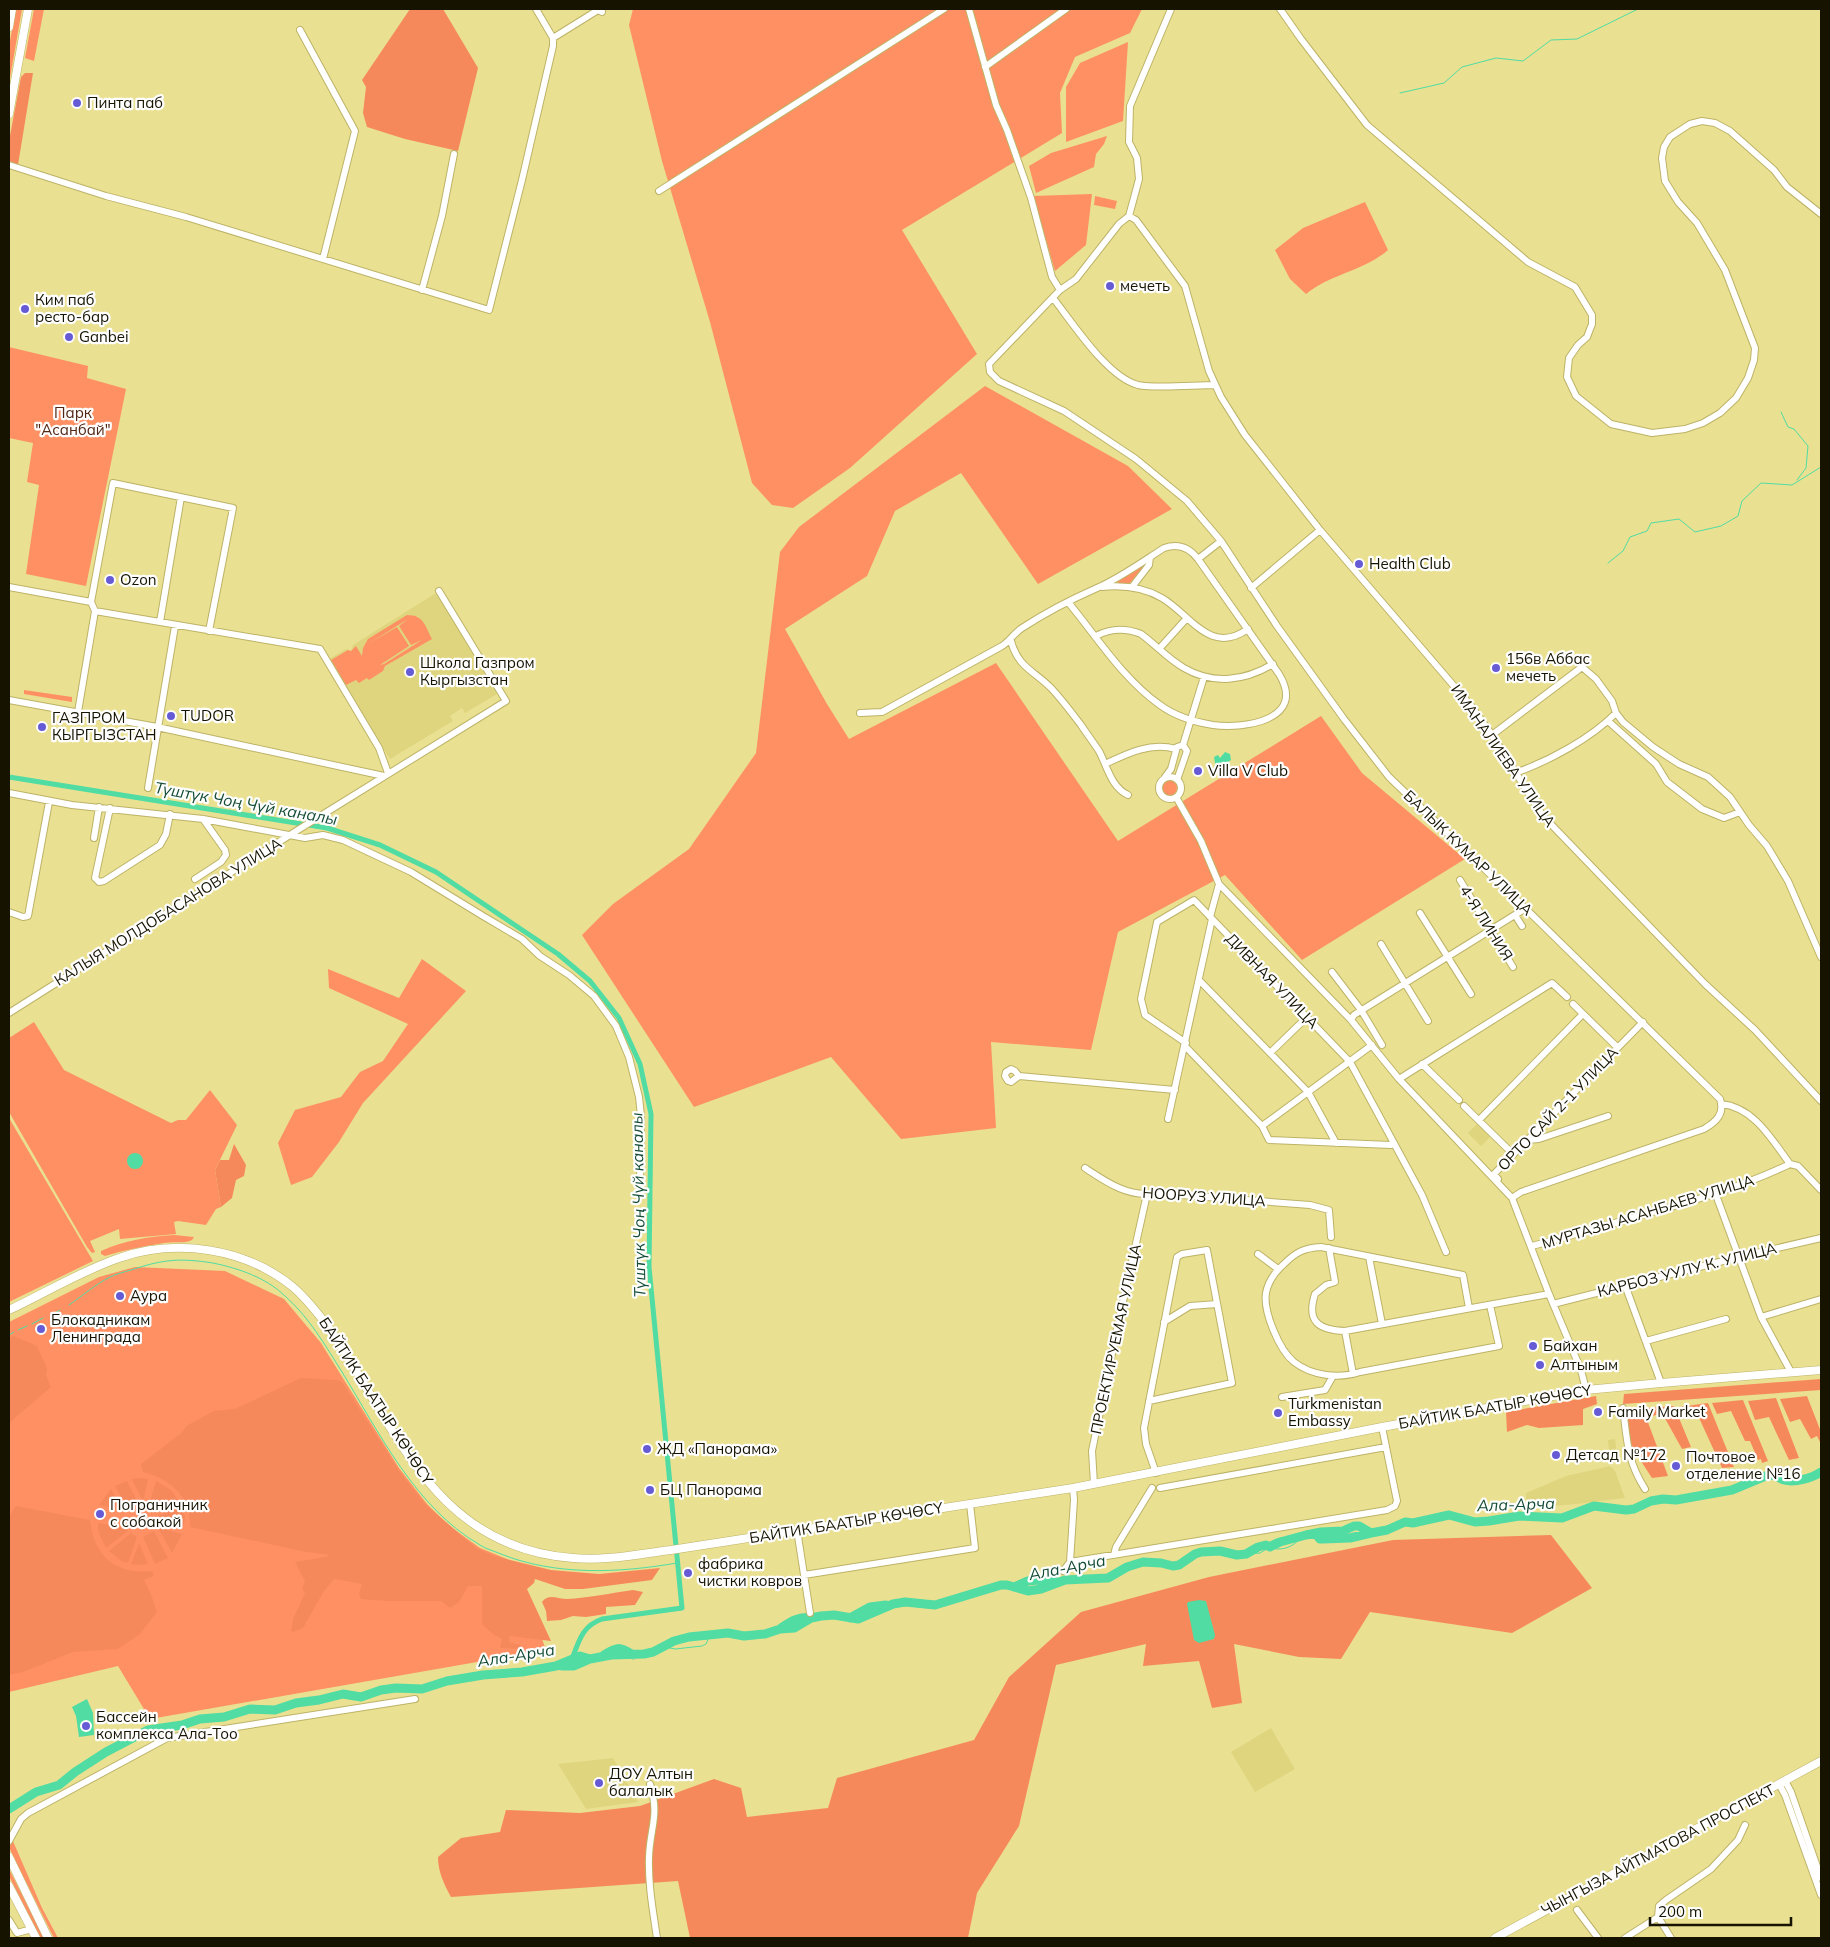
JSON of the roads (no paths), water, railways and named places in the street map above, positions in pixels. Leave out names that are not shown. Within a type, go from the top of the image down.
[{"type":"main road","points":[[9,27],[12,9]]},
{"type":"main road","points":[[9,114],[28,9]]},
{"type":"main road","name":"БАЙТИК БААТЫР КӨЧӨСҮ","points":[[9,1310],[117,1258],[145,1251],[189,1248],[218,1252],[250,1261],[273,1273],[292,1287],[318,1314],[344,1350],[418,1470],[441,1497],[464,1517],[500,1539],[554,1556],[573,1558],[598,1558],[671,1550],[1073,1488],[1382,1427],[1586,1390],[1661,1382],[1821,1370]]},
{"type":"main road","name":"ЧЫНГЫЗА АЙТМАТОВА ПРОСПЕКТ","points":[[1495,1938],[1821,1761]]},
{"type":"main road","points":[[9,1857],[48,1938]]},
{"type":"main road","points":[[9,1886],[36,1938]]},
{"type":"street","points":[[9,164],[106,196],[186,217],[489,310],[553,46],[553,38],[536,9]]},
{"type":"street","points":[[659,191],[944,9]]},
{"type":"street","points":[[969,9],[996,105],[1031,198],[1052,277],[1060,290],[1076,279],[1119,224],[1129,216],[1139,179],[1137,158],[1129,142],[1130,106],[1171,9]]},
{"type":"street","points":[[985,66],[1066,9]]},
{"type":"street","points":[[1280,9],[1367,125],[1528,262],[1575,288],[1592,315],[1592,324],[1588,337],[1578,345],[1569,358],[1567,377],[1576,396],[1611,424],[1652,433],[1685,429],[1704,423],[1720,413],[1736,398],[1748,378],[1754,360],[1755,348],[1725,270],[1697,223],[1674,197],[1665,181],[1662,158],[1664,146],[1670,137],[1690,124],[1702,121],[1715,123],[1730,130],[1774,170],[1787,187],[1821,214]]},
{"type":"street","points":[[553,38],[598,10],[602,12]]},
{"type":"street","points":[[300,30],[355,132],[323,259]]},
{"type":"street","points":[[422,290],[442,216],[454,154]]},
{"type":"street","name":"ИМАНАЛИЕВА УЛИЦА","points":[[1129,216],[1136,220],[1185,286],[1195,326],[1215,385],[1245,435],[1320,530],[1440,669],[1492,735],[1534,804],[1553,828],[1704,984],[1755,1030],[1821,1101]]},
{"type":"street","name":"БАЛЫК КУМАР УЛИЦА","points":[[1060,290],[989,364],[990,372],[999,381],[1064,411],[1136,459],[1187,500],[1220,541],[1344,719],[1389,777],[1716,1094],[1722,1104]]},
{"type":"street","points":[[1053,298],[1085,342],[1115,371],[1132,383],[1150,386],[1215,385]]},
{"type":"street","points":[[78,712],[95,611],[91,602],[113,483],[233,508],[209,632]]},
{"type":"street","points":[[160,622],[181,497]]},
{"type":"street","points":[[1251,588],[1320,530]]},
{"type":"street","points":[[1198,559],[1220,541]]},
{"type":"street","points":[[860,713],[882,712],[1010,641],[1023,628],[1068,602],[1098,588],[1164,548],[1175,545],[1188,549],[1198,559],[1273,664],[1287,689],[1284,706],[1275,715],[1258,722],[1236,725],[1214,725],[1174,714],[1147,695],[1124,671],[1068,602]]},
{"type":"street","points":[[1132,587],[1149,565],[1150,557]]},
{"type":"street","points":[[1098,588],[1132,587],[1163,599],[1208,635],[1220,638],[1235,636],[1248,629]]},
{"type":"street","points":[[9,588],[91,602]]},
{"type":"street","name":"КАЛЫЯ МОЛДОБАСАНОВА УЛИЦА","points":[[9,1013],[311,821],[506,701],[439,591]]},
{"type":"street","points":[[9,700],[157,727],[386,775],[379,748],[320,649],[209,632],[95,611]]},
{"type":"street","points":[[1160,649],[1187,618]]},
{"type":"street","points":[[148,788],[175,626]]},
{"type":"street","points":[[1096,636],[1110,630],[1133,631],[1142,634],[1183,668],[1204,677],[1225,679],[1244,677],[1273,664]]},
{"type":"street","points":[[1010,641],[1023,666],[1052,690],[1090,737],[1115,784],[1122,792],[1128,795]]},
{"type":"street","points":[[1492,735],[1582,667],[1596,679],[1612,701],[1616,713],[1653,748],[1679,764],[1708,777],[1730,797],[1767,846],[1788,881],[1821,957]]},
{"type":"street","points":[[1183,745],[1204,677]]},
{"type":"street","points":[[1515,773],[1557,755],[1608,721],[1616,713]]},
{"type":"street","points":[[1608,721],[1656,764],[1667,782],[1702,808],[1724,818],[1740,812]]},
{"type":"street","points":[[1176,797],[1165,798],[1160,793],[1160,782],[1171,769],[1178,745],[1183,745]]},
{"type":"street","points":[[1177,780],[1187,750],[1183,745]]},
{"type":"street","points":[[1105,764],[1146,748],[1162,747],[1176,749]]},
{"type":"street","points":[[1165,778],[1172,777],[1177,780],[1181,788],[1176,797]]},
{"type":"street","points":[[9,793],[49,802],[170,814],[305,838],[323,835],[343,840],[411,872],[522,940],[540,956],[569,975],[594,996],[616,1026],[634,1074],[641,1116],[640,1184]]},
{"type":"street","points":[[1176,797],[1201,841],[1219,884],[1351,1020],[1399,1079],[1514,1197],[1549,1294],[1581,1370],[1586,1390]]},
{"type":"street","points":[[9,912],[23,917],[28,916],[49,802]]},
{"type":"street","points":[[94,838],[99,807]]},
{"type":"street","points":[[110,808],[96,870],[95,879],[99,882],[104,881],[160,845],[166,834],[170,814]]},
{"type":"street","points":[[195,879],[222,862],[226,855],[225,850],[203,819]]},
{"type":"street","name":"4-Я ЛИНИЯ","points":[[1460,880],[1513,967]]},
{"type":"street","points":[[1168,1119],[1219,884]]},
{"type":"street","name":"ДИВНАЯ УЛИЦА","points":[[1185,1045],[1145,1015],[1141,999],[1157,922],[1194,900],[1350,1062],[1422,1196],[1446,1252]]},
{"type":"street","points":[[1351,1020],[1361,1010],[1526,908]]},
{"type":"street","points":[[1420,913],[1471,994]]},
{"type":"street","points":[[1516,915],[1522,926]]},
{"type":"street","points":[[1380,944],[1428,1021]]},
{"type":"street","points":[[1332,972],[1361,1010],[1382,1045]]},
{"type":"street","points":[[1199,980],[1308,1092],[1336,1143]]},
{"type":"street","points":[[1399,1079],[1552,983],[1566,997]]},
{"type":"street","points":[[1573,1004],[1618,1047]]},
{"type":"street","points":[[1478,1120],[1583,1014]]},
{"type":"street","points":[[1270,1053],[1307,1017]]},
{"type":"street","name":"ОРТО САЙ 2-1 УЛИЦА","points":[[1514,1197],[1494,1174],[1642,1022]]},
{"type":"street","points":[[1185,1045],[1262,1126],[1269,1140],[1391,1145],[1394,1143]]},
{"type":"street","points":[[1262,1126],[1372,1045]]},
{"type":"street","points":[[1422,1064],[1459,1100]]},
{"type":"street","points":[[1019,1076],[1175,1090]]},
{"type":"street","points":[[1514,1197],[1521,1192],[1704,1129],[1720,1116],[1722,1104],[1731,1105],[1747,1112],[1771,1138],[1790,1164],[1798,1166],[1821,1190]]},
{"type":"street","points":[[1464,1106],[1513,1154]]},
{"type":"street","points":[[1527,1140],[1539,1139],[1608,1116]]},
{"type":"street","name":"МУРТАЗЫ АСАНБАЕВ УЛИЦА","points":[[1532,1246],[1566,1238],[1716,1194],[1758,1179],[1790,1164]]},
{"type":"street","name":"НООРУЗ УЛИЦА","points":[[1085,1168],[1116,1188],[1147,1194],[1155,1193],[1310,1205],[1329,1210],[1331,1237]]},
{"type":"street","name":"ПРОЕКТИРУЕМАЯ УЛИЦА","points":[[1094,1484],[1092,1452],[1147,1194]]},
{"type":"street","points":[[1716,1194],[1761,1317],[1791,1372]]},
{"type":"street","name":"КАРБОЗ УУЛУ К. УЛИЦА","points":[[1553,1304],[1821,1238]]},
{"type":"street","points":[[1469,1308],[1462,1275],[1329,1248],[1312,1247],[1297,1251],[1278,1269],[1266,1290],[1265,1300],[1277,1337],[1294,1362],[1313,1371],[1333,1376],[1353,1374],[1499,1346],[1490,1305]]},
{"type":"street","points":[[1329,1248],[1335,1282],[1320,1289],[1315,1294],[1312,1314],[1320,1327],[1335,1331],[1345,1331],[1549,1294]]},
{"type":"street","points":[[1149,1401],[1232,1383],[1207,1250],[1182,1254],[1177,1257],[1164,1322],[1149,1401],[1144,1428],[1146,1444],[1156,1473]]},
{"type":"street","points":[[1258,1254],[1278,1269]]},
{"type":"street","points":[[1369,1257],[1382,1324]]},
{"type":"street","points":[[1625,1285],[1661,1382]]},
{"type":"street","points":[[1761,1317],[1821,1299]]},
{"type":"street","points":[[1164,1322],[1190,1306],[1217,1304]]},
{"type":"street","points":[[1646,1341],[1726,1318]]},
{"type":"street","points":[[1345,1331],[1353,1374]]},
{"type":"street","points":[[1282,1397],[1325,1390],[1333,1376]]},
{"type":"street","points":[[1623,1408],[1628,1454],[1634,1473],[1645,1489]]},
{"type":"street","points":[[1070,1562],[1387,1510],[1397,1502],[1382,1427]]},
{"type":"street","points":[[1160,1488],[1386,1448]]},
{"type":"street","points":[[1063,1571],[1070,1562],[1073,1488]]},
{"type":"street","points":[[1114,1555],[1116,1547],[1152,1488]]},
{"type":"street","points":[[804,1575],[975,1548],[970,1504]]},
{"type":"street","points":[[796,1530],[810,1613]]},
{"type":"street","points":[[9,1841],[21,1819],[28,1812],[166,1738],[415,1699]]},
{"type":"street","points":[[1782,1783],[1790,1792],[1821,1878]]},
{"type":"street","points":[[1782,1783],[1821,1895]]},
{"type":"street","points":[[650,1784],[656,1804],[656,1817],[650,1848],[649,1884],[656,1938]]},
{"type":"street","points":[[1671,1938],[1658,1917],[1659,1906],[1711,1869],[1738,1840],[1744,1825]]},
{"type":"street","points":[[1577,1910],[1598,1938]]},
{"type":"street","points":[[1625,1938],[1658,1917]]},
{"type":"street","points":[[9,1920],[17,1933],[32,1929]]},
{"type":"waterway","points":[[1400,93],[1444,83],[1462,67],[1496,58],[1523,61],[1551,40],[1577,39],[1638,9]]},
{"type":"waterway","points":[[1781,412],[1788,427],[1794,429],[1808,446],[1806,468],[1797,480]]},
{"type":"waterway","points":[[1608,563],[1623,551],[1630,537],[1647,531],[1651,523],[1679,519],[1695,532],[1721,526],[1738,516],[1742,501],[1761,483],[1792,485],[1821,467]]},
{"type":"waterway","name":"Түштүк Чоң Чүй каналы","points":[[9,777],[327,828],[380,845],[436,872],[558,954],[590,981],[619,1018],[640,1064],[651,1114],[649,1267],[682,1608],[602,1619],[595,1622],[582,1635],[572,1659]]},
{"type":"waterway","points":[[69,1305],[110,1277],[143,1266],[163,1262],[191,1260],[213,1263],[252,1275],[278,1290],[302,1313],[329,1352],[401,1468],[436,1511],[480,1545],[522,1561],[566,1569],[633,1569],[677,1563]]},
{"type":"waterway","points":[[51,1315],[60,1310]]},
{"type":"waterway","points":[[32,1324],[43,1318]]},
{"type":"waterway","points":[[18,1330],[27,1326]]},
{"type":"waterway","points":[[9,1335],[14,1332]]},
{"type":"waterway","name":"Ала-Арча","points":[[9,1809],[36,1792],[59,1785],[106,1752],[148,1730],[182,1725],[200,1719],[224,1717],[250,1709],[275,1710],[296,1703],[343,1694],[361,1697],[381,1690],[396,1688],[422,1689],[447,1681],[556,1666],[580,1656],[590,1659],[611,1655],[644,1654],[653,1652],[674,1641],[689,1637],[728,1633],[744,1636],[765,1634],[780,1629],[794,1628],[811,1618],[821,1616],[834,1615],[858,1619],[893,1604],[905,1602],[935,1605],[1001,1585],[1028,1591],[1041,1589],[1065,1580],[1108,1578],[1127,1567],[1143,1562],[1173,1566],[1179,1565],[1201,1552],[1220,1551],[1237,1555],[1246,1554],[1258,1547],[1266,1545],[1270,1547],[1280,1542],[1306,1535],[1343,1531],[1354,1526],[1359,1526],[1371,1533],[1387,1530],[1405,1522],[1413,1523],[1449,1515],[1475,1522],[1519,1516],[1562,1518],[1594,1506],[1626,1510],[1634,1509],[1651,1501],[1663,1499],[1676,1500],[1732,1490],[1768,1475],[1793,1481],[1808,1478],[1821,1472]]},
{"type":"waterway","points":[[1315,1533],[1320,1539],[1350,1538],[1371,1533]]},
{"type":"waterway","name":"Ала-Арча","points":[[1246,1554],[1260,1553],[1270,1547],[1278,1549],[1287,1548],[1301,1537]]},
{"type":"waterway","points":[[1266,1545],[1279,1538],[1293,1539]]},
{"type":"waterway","points":[[1014,1587],[1028,1581],[1058,1582]]},
{"type":"waterway","name":"Ала-Арча","points":[[1032,1591],[1046,1582]]},
{"type":"waterway","points":[[850,1618],[870,1607],[886,1605]]},
{"type":"waterway","points":[[781,1628],[799,1619],[811,1618]]},
{"type":"waterway","points":[[665,1647],[675,1649],[702,1646],[706,1644],[710,1635]]},
{"type":"waterway","points":[[604,1655],[618,1649],[625,1650],[633,1655]]},
{"type":"waterway","points":[[562,1666],[574,1666],[590,1659]]},
{"type":"place","name":"Пинта паб","points":[[77,103]]},
{"type":"place","name":"мечеть","points":[[1110,286]]},
{"type":"place","name":"Ким паб ресто-бар","points":[[25,309]]},
{"type":"place","name":"Ganbei","points":[[69,337]]},
{"type":"place","name":"Health Club","points":[[1359,564]]},
{"type":"place","name":"Ozon","points":[[110,580]]},
{"type":"place","name":"156в Аббас мечеть","points":[[1496,668]]},
{"type":"place","name":"Школа Газпром Кыргызстан","points":[[410,672]]},
{"type":"place","name":"TUDOR","points":[[171,716]]},
{"type":"place","name":"ГАЗПРОМ КЫРГЫЗСТАН","points":[[42,727]]},
{"type":"place","name":"Villa V Club","points":[[1198,771]]},
{"type":"place","name":"Аура","points":[[120,1296]]},
{"type":"place","name":"Блокадникам Ленинграда","points":[[41,1329]]},
{"type":"place","name":"Байхан","points":[[1533,1346]]},
{"type":"place","name":"Алтыным","points":[[1540,1365]]},
{"type":"place","name":"Family Market","points":[[1598,1412]]},
{"type":"place","name":"Turkmenistan Embassy","points":[[1278,1413]]},
{"type":"place","name":"ЖД «Панорама»","points":[[647,1449]]},
{"type":"place","name":"Детсад №172","points":[[1556,1455]]},
{"type":"place","name":"Почтовое отделение №16","points":[[1676,1466]]},
{"type":"place","name":"БЦ Панорама","points":[[650,1490]]},
{"type":"place","name":"Пограничник с собакой","points":[[100,1514]]},
{"type":"place","name":"фабрика чистки ковров","points":[[688,1573]]},
{"type":"place","name":"Бассейн комплекса Ала-Тоо","points":[[86,1726]]},
{"type":"place","name":"ДОУ Алтын балалык","points":[[599,1783]]},
{"type":"park label","name":"Парк \"Асанбай\"","points":[[73,422]]}]
